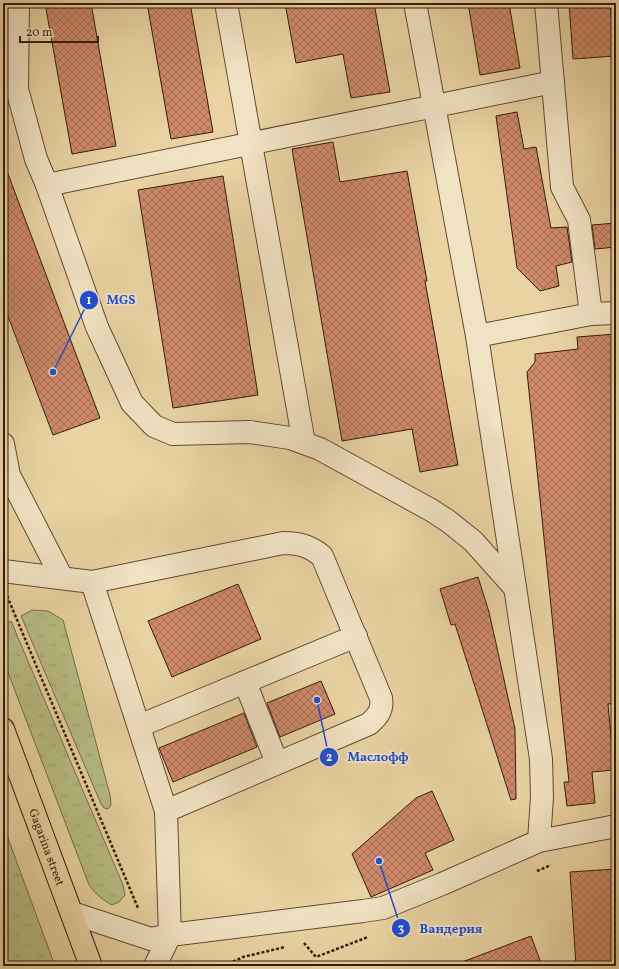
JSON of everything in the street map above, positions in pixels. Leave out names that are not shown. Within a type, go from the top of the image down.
[{"type":"main road","name":"Gagarina street","points":[[3,729],[91,966]]},
{"type":"lane","points":[[18,3],[10,50],[17,89],[36,159],[47,185],[97,326],[132,403],[154,426],[173,434],[250,432],[290,438],[320,449],[431,510],[448,521],[473,541],[515,588]]},
{"type":"lane","points":[[226,3],[304,443]]},
{"type":"lane","points":[[415,3],[477,336],[541,759],[542,797],[539,841]]},
{"type":"lane","points":[[546,3],[562,187],[579,220],[591,314]]},
{"type":"lane","points":[[47,185],[553,82]]},
{"type":"lane","points":[[477,336],[591,314],[616,313]]},
{"type":"lane","points":[[3,444],[9,475],[62,578]]},
{"type":"lane","points":[[3,571],[92,582],[283,543],[294,543],[313,549],[322,556],[381,698],[382,705],[380,713],[369,724],[166,811]]},
{"type":"lane","points":[[92,582],[166,811],[160,937],[155,966]]},
{"type":"lane","points":[[139,726],[356,636]]},
{"type":"lane","points":[[245,682],[277,763]]},
{"type":"lane","points":[[72,913],[160,937],[363,912],[383,908],[442,884],[539,841],[616,826]]},
{"type":"path","points":[[6,593],[160,937]]},
{"type":"green space","points":[[32,610],[48,611],[63,620],[110,795],[111,805],[108,809],[104,808],[101,804],[21,616]]},
{"type":"green space","points":[[11,621],[123,885],[125,895],[119,902],[112,905],[99,896],[89,885],[6,667],[3,656],[3,630],[4,626]]},
{"type":"green space","points":[[5,830],[55,966],[3,966],[3,831]]},
{"type":"building","points":[[45,3],[91,3],[116,146],[72,154]]},
{"type":"building","points":[[147,3],[190,3],[213,132],[171,139]]},
{"type":"building","points":[[285,3],[374,3],[390,92],[351,98],[343,54],[296,63]]},
{"type":"building","points":[[468,3],[509,3],[520,68],[480,75]]},
{"type":"building","points":[[569,3],[610,3],[615,56],[573,59]]},
{"type":"building","points":[[517,112],[524,149],[536,147],[551,228],[567,227],[572,262],[556,266],[559,286],[540,291],[517,268],[496,116]]},
{"type":"building","points":[[333,142],[340,182],[407,171],[458,465],[420,472],[412,429],[342,441],[292,149]]},
{"type":"building","points":[[3,166],[5,166],[100,418],[53,435],[3,303]]},
{"type":"building","points":[[223,176],[258,395],[173,408],[138,190]]},
{"type":"building","points":[[616,223],[616,247],[595,249],[592,225]]},
{"type":"building","points":[[616,334],[616,703],[608,704],[614,770],[592,772],[595,803],[567,806],[564,782],[569,782],[527,372],[535,362],[535,354],[578,349],[577,337]]},
{"type":"building","points":[[478,577],[489,612],[515,729],[516,799],[511,800],[455,624],[451,625],[440,589]]},
{"type":"building","points":[[238,584],[261,639],[172,677],[148,621]]},
{"type":"building","points":[[321,681],[335,714],[280,737],[267,703]]},
{"type":"building","points":[[244,713],[257,747],[173,782],[159,748]]},
{"type":"building","points":[[432,791],[454,840],[425,853],[433,870],[371,897],[352,854],[416,798]]},
{"type":"building","points":[[616,869],[616,966],[576,966],[570,872]]},
{"type":"building","points":[[531,936],[542,966],[457,966],[457,964]]},
{"type":"place","name":"MGS","points":[[53,372]]},
{"type":"place","name":"Маслофф","points":[[317,700]]},
{"type":"place","name":"Вандерия","points":[[379,861]]}]
